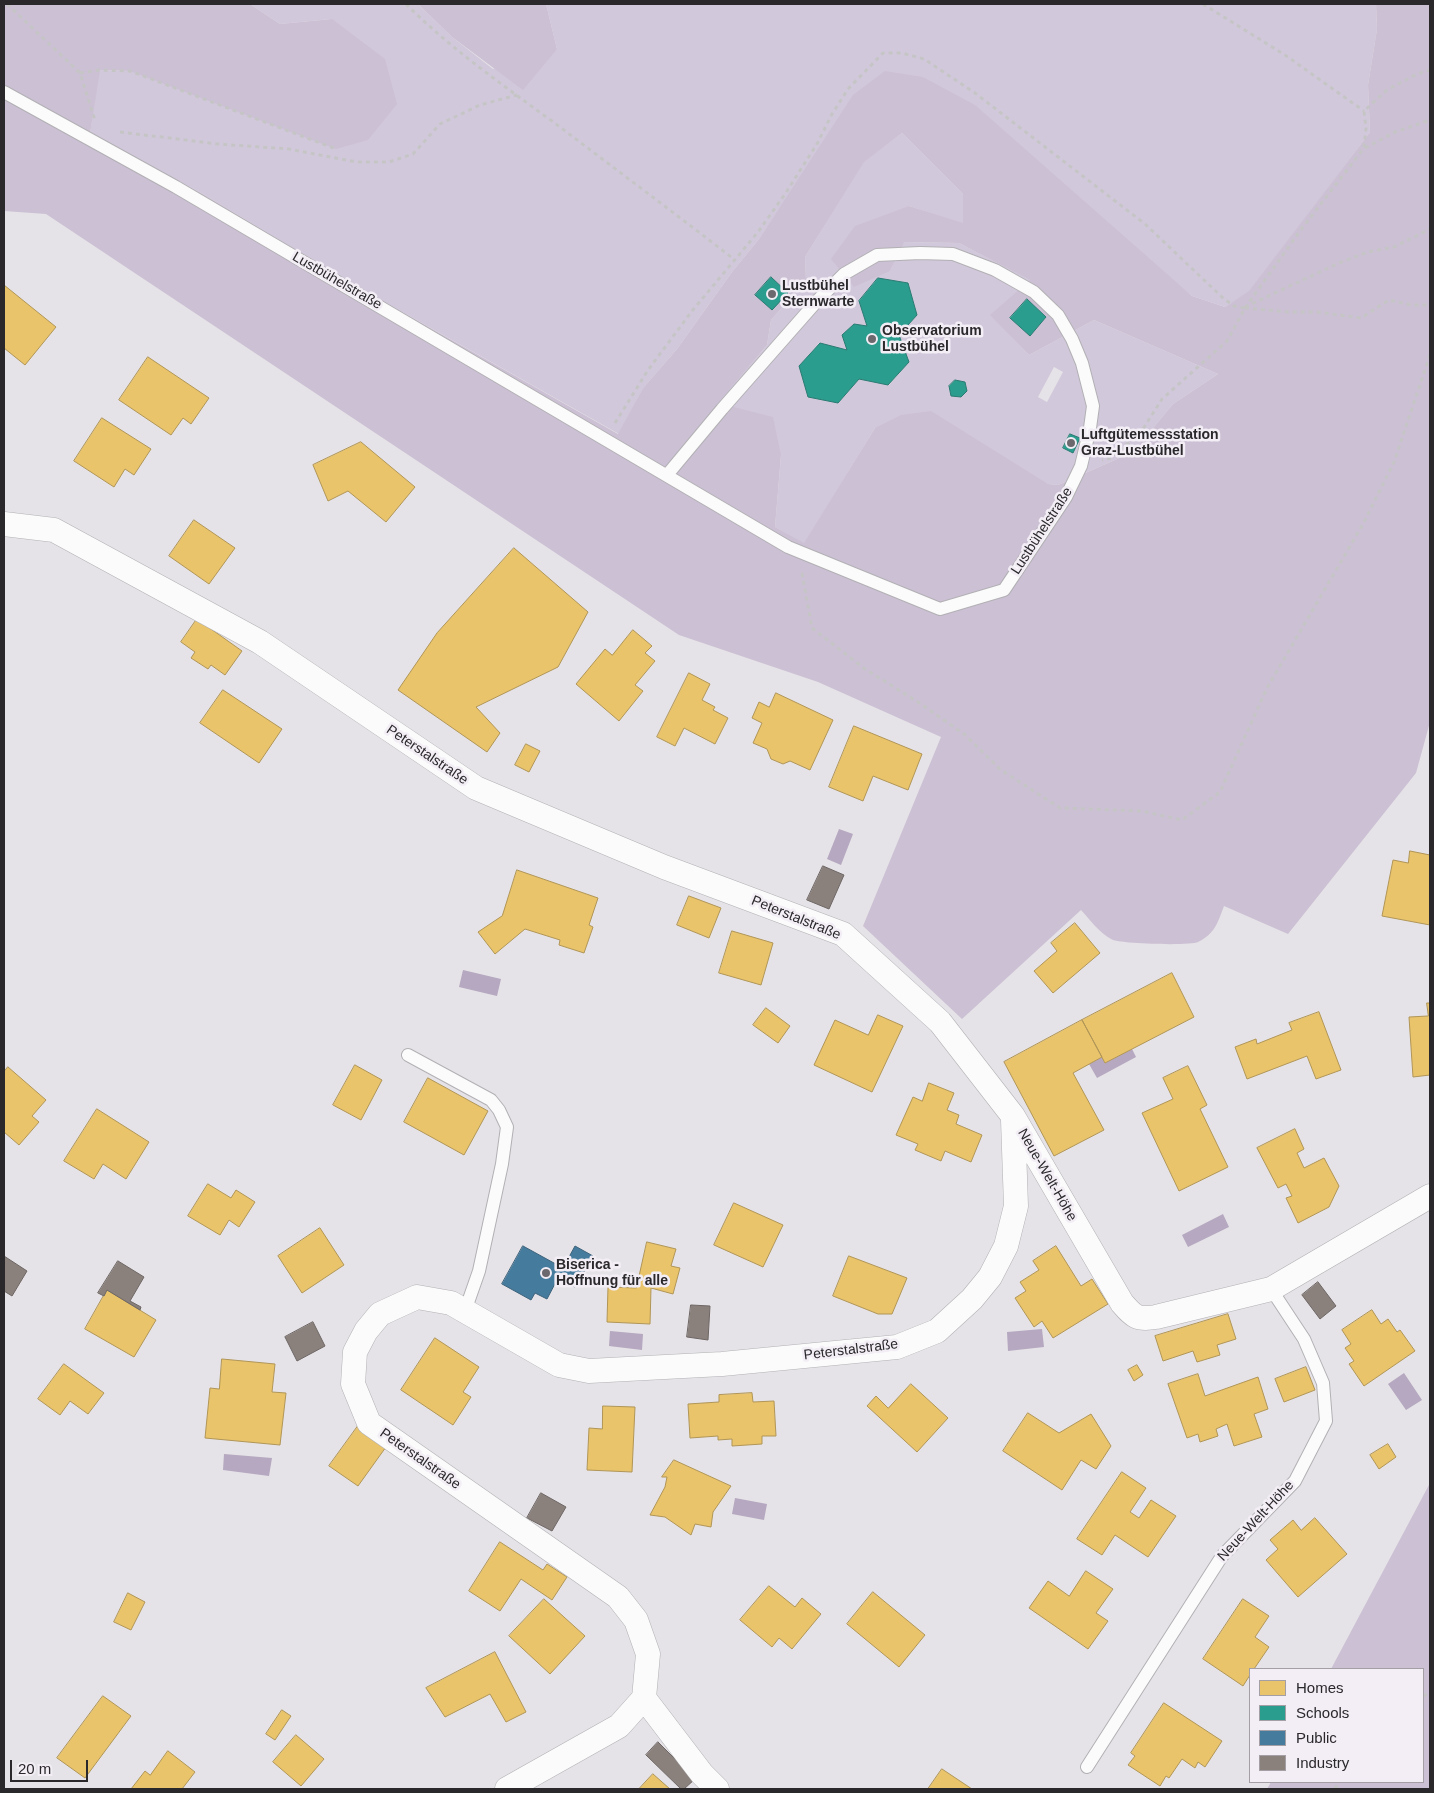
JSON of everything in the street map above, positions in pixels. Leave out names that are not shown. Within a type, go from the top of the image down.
[{"type":"street","name":"Peterstalstraße","points":[[4,524],[54,530],[260,642],[476,788],[664,868],[843,934],[940,1022],[1013,1116],[1016,1206],[1006,1246],[990,1278],[972,1300],[937,1331],[898,1346],[722,1364],[589,1371],[560,1365],[451,1303],[416,1298],[380,1314],[366,1332],[355,1352],[353,1384],[369,1423],[618,1597],[636,1620],[648,1654],[644,1698]]},
{"type":"street","name":"Neue-Welt-Höhe","points":[[1013,1116],[1122,1302],[1131,1314],[1140,1319],[1156,1318],[1271,1288],[1430,1196]]},
{"type":"street","points":[[507,1789],[619,1726],[644,1698],[702,1774],[717,1789]]},
{"type":"lane","name":"Lustbühelstraße","points":[[4,92],[176,187],[788,547],[940,609],[1004,590],[1066,497],[1081,466],[1093,406],[1084,370],[1072,339],[1058,316],[1034,292],[996,270],[953,254],[877,255],[844,274],[817,301],[667,475]]},
{"type":"lane","points":[[408,1055],[491,1100],[499,1110],[507,1127],[502,1164],[479,1271],[465,1312]]},
{"type":"lane","name":"Neue-Welt-Höhe","points":[[1087,1767],[1222,1556],[1295,1480],[1326,1421],[1323,1383],[1304,1339],[1271,1288]]},
{"type":"path","points":[[7,4],[80,73],[97,126]]},
{"type":"path","points":[[406,4],[428,25],[516,95],[735,260]]},
{"type":"path","points":[[1202,4],[1285,56],[1364,111],[1366,128],[1364,148]]},
{"type":"path","points":[[606,439],[648,370],[692,311],[758,232],[785,194],[817,144],[832,114],[848,89],[883,53],[902,53],[924,58],[975,93],[1146,224],[1223,298],[1234,306],[1290,312],[1317,312],[1361,318],[1388,300],[1410,305],[1430,305]]},
{"type":"path","points":[[80,73],[99,70],[130,71],[336,149]]},
{"type":"path","points":[[1364,111],[1387,90],[1417,74],[1430,70]]},
{"type":"path","points":[[112,131],[218,144],[289,149],[356,162],[389,162],[413,154],[440,124],[480,105],[516,95]]},
{"type":"path","points":[[1081,466],[1111,458],[1141,432],[1162,399],[1227,341],[1245,308],[1300,231],[1364,148],[1395,132],[1430,120]]},
{"type":"path","points":[[1245,308],[1339,263],[1368,252],[1394,247],[1430,229]]},
{"type":"path","points":[[799,552],[812,628],[865,669],[918,702],[964,734],[1001,770],[1060,808],[1142,811],[1182,820],[1220,792],[1267,688],[1363,524],[1394,462],[1430,355]]},
{"type":"shaded area","points":[[4,4],[250,4],[280,24],[332,19],[385,59],[397,104],[368,140],[336,149],[130,71],[100,70],[90,134],[203,194],[351,283],[618,434],[643,388],[677,349],[732,272],[759,239],[853,95],[885,71],[923,77],[975,105],[1192,296],[1225,307],[1249,291],[1370,132],[1368,85],[1377,29],[1376,4],[1430,4],[1430,722],[1416,773],[1288,934],[1224,906],[1218,922],[1212,931],[1198,942],[1169,944],[1116,941],[1095,926],[1081,910],[962,1019],[863,926],[941,737],[818,682],[679,635],[46,214],[4,211]],"holes":[[[902,133],[963,194],[963,223],[909,206],[855,226],[831,259],[854,287],[890,271],[904,242],[959,243],[1030,280],[990,315],[1029,355],[1094,320],[1218,374],[1173,404],[1133,452],[1058,485],[1048,484],[931,411],[901,415],[875,428],[804,543],[775,527],[781,455],[773,417],[718,403],[767,345],[771,320],[806,280],[805,257],[864,162]],[[1027,299],[1046,317],[1030,335],[1010,318]]]},
{"type":"shaded area","points":[[250,4],[418,4],[452,37],[493,69],[557,49],[546,4],[1376,4],[1377,29],[1368,85],[1370,132],[1249,292],[1225,307],[1192,296],[923,77],[802,175],[759,239],[732,272],[677,349],[643,388],[619,434],[351,283],[203,194],[90,134],[99,70],[130,71],[332,19],[280,24]]},
{"type":"shaded area","points":[[418,4],[546,4],[557,49],[523,90],[452,37]]},
{"type":"shaded area","points":[[902,133],[963,194],[963,224],[909,206],[890,271],[903,242],[959,243],[1031,280],[991,315],[1029,355],[1094,320],[1218,374],[1173,404],[1133,452],[1058,485],[1048,484],[875,428],[804,544],[775,527],[781,455],[717,403],[767,345],[771,320],[806,280],[805,257],[864,161]],"holes":[[[878,278],[908,283],[917,315],[899,335],[909,362],[889,385],[859,379],[838,403],[808,397],[799,366],[819,343],[847,350],[842,335],[854,324],[867,326],[859,301]],[[1054,367],[1063,372],[1047,402],[1038,397]],[[955,380],[965,382],[967,391],[961,397],[951,396],[949,386]],[[1069,434],[1080,438],[1073,453],[1063,448]]]},
{"type":"shaded area","points":[[839,829],[853,834],[841,865],[827,859]]},
{"type":"shaded area","points":[[463,970],[501,979],[497,996],[459,987]]},
{"type":"shaded area","points":[[1132,1049],[1136,1057],[1097,1078],[1089,1064],[1102,1057],[1105,1063]]},
{"type":"shaded area","points":[[1223,1214],[1229,1227],[1188,1247],[1182,1235]]},
{"type":"shaded area","points":[[1042,1329],[1044,1347],[1008,1351],[1007,1332]]},
{"type":"shaded area","points":[[610,1331],[643,1334],[642,1350],[609,1346]]},
{"type":"shaded area","points":[[1404,1373],[1422,1400],[1406,1410],[1388,1384]]},
{"type":"shaded area","points":[[224,1454],[272,1458],[269,1476],[223,1470]]},
{"type":"shaded area","points":[[1430,1483],[1430,1789],[1267,1789],[1270,1783],[1424,1783],[1424,1668],[1332,1668]]},
{"type":"shaded area","points":[[735,1498],[767,1504],[764,1520],[732,1514]]},
{"type":"building: Homes","points":[[4,285],[56,327],[25,365],[4,348]]},
{"type":"building: Homes","points":[[148,357],[209,398],[191,424],[183,418],[171,435],[119,400]]},
{"type":"building: Homes","points":[[102,418],[151,449],[134,475],[125,469],[114,487],[74,461]]},
{"type":"building: Homes","points":[[361,442],[415,487],[386,522],[348,491],[328,501],[313,465]]},
{"type":"building: Homes","points":[[194,520],[235,548],[209,584],[169,556]]},
{"type":"building: Homes","points":[[514,548],[588,612],[558,667],[476,707],[500,733],[487,752],[398,690],[437,633]]},
{"type":"building: Homes","points":[[197,619],[242,651],[225,675],[211,665],[208,669],[191,658],[195,652],[181,642]]},
{"type":"building: Homes","points":[[633,630],[652,646],[645,653],[655,661],[635,685],[643,691],[619,721],[576,684],[605,649],[612,655]]},
{"type":"building: Homes","points":[[689,673],[710,684],[702,700],[715,707],[713,710],[728,718],[715,744],[684,728],[675,746],[657,737]]},
{"type":"building: Homes","points":[[223,690],[282,729],[259,763],[200,723]]},
{"type":"building: Homes","points":[[776,693],[833,720],[810,770],[790,761],[783,764],[771,759],[767,749],[753,743],[762,723],[752,718],[759,702],[769,707]]},
{"type":"building: Homes","points":[[854,726],[922,754],[908,790],[873,776],[863,801],[829,787]]},
{"type":"building: Homes","points":[[526,744],[540,751],[529,772],[515,765]]},
{"type":"building: Homes","points":[[1410,851],[1430,855],[1430,925],[1382,916],[1393,860],[1408,863]]},
{"type":"building: Homes","points":[[517,870],[598,898],[589,925],[593,927],[584,953],[559,945],[560,940],[525,929],[495,954],[478,932],[502,916]]},
{"type":"building: Homes","points":[[689,896],[721,908],[709,938],[677,925]]},
{"type":"building: Homes","points":[[1075,923],[1100,953],[1053,993],[1034,971],[1057,951],[1051,943]]},
{"type":"building: Homes","points":[[732,931],[773,943],[761,985],[719,973]]},
{"type":"building: Homes","points":[[1172,973],[1194,1017],[1105,1063],[1082,1020]]},
{"type":"building: Homes","points":[[1427,1003],[1430,1003],[1430,1075],[1413,1077],[1409,1017],[1428,1016]]},
{"type":"building: Homes","points":[[766,1008],[790,1026],[778,1043],[753,1025]]},
{"type":"building: Homes","points":[[1319,1012],[1341,1070],[1316,1079],[1307,1056],[1247,1079],[1235,1047],[1256,1039],[1257,1044],[1292,1030],[1289,1023]]},
{"type":"building: Homes","points":[[878,1015],[903,1026],[872,1092],[814,1065],[835,1020],[868,1035]]},
{"type":"building: Homes","points":[[1082,1020],[1102,1057],[1073,1073],[1104,1130],[1054,1156],[1004,1062]]},
{"type":"building: Homes","points":[[355,1065],[382,1080],[361,1120],[333,1105]]},
{"type":"building: Homes","points":[[1188,1066],[1207,1105],[1200,1109],[1228,1167],[1179,1191],[1142,1113],[1173,1099],[1163,1078]]},
{"type":"building: Homes","points":[[8,1067],[46,1100],[32,1116],[39,1122],[19,1145],[4,1132],[4,1072]]},
{"type":"building: Homes","points":[[428,1078],[488,1111],[464,1155],[404,1122]]},
{"type":"building: Homes","points":[[929,1083],[954,1093],[947,1110],[959,1115],[956,1124],[982,1135],[971,1162],[945,1151],[941,1161],[915,1150],[918,1144],[896,1135],[913,1097],[922,1101]]},
{"type":"building: Homes","points":[[97,1109],[149,1142],[126,1179],[103,1164],[94,1179],[64,1161]]},
{"type":"building: Homes","points":[[1295,1129],[1304,1149],[1297,1153],[1304,1168],[1324,1158],[1339,1186],[1329,1207],[1298,1223],[1286,1198],[1292,1196],[1286,1184],[1278,1188],[1257,1148]]},
{"type":"building: Homes","points":[[208,1184],[231,1198],[236,1190],[255,1202],[239,1227],[229,1220],[220,1235],[188,1216]]},
{"type":"building: Homes","points":[[734,1203],[783,1225],[763,1267],[714,1245]]},
{"type":"building: Homes","points":[[320,1228],[344,1265],[302,1293],[278,1256]]},
{"type":"building: Homes","points":[[647,1242],[676,1249],[671,1266],[680,1268],[673,1294],[651,1288],[650,1324],[607,1322],[608,1287],[636,1288]]},
{"type":"building: Homes","points":[[1056,1246],[1081,1286],[1092,1279],[1108,1304],[1053,1338],[1042,1321],[1034,1327],[1015,1298],[1026,1291],[1020,1282],[1039,1270],[1033,1261]]},
{"type":"building: Homes","points":[[849,1256],[907,1278],[892,1314],[878,1314],[833,1296]]},
{"type":"building: Homes","points":[[107,1290],[156,1320],[134,1357],[85,1329]]},
{"type":"building: Homes","points":[[1372,1310],[1381,1324],[1388,1319],[1397,1332],[1400,1330],[1415,1351],[1364,1386],[1349,1364],[1354,1361],[1345,1348],[1351,1344],[1342,1330]]},
{"type":"building: Homes","points":[[1228,1314],[1236,1339],[1217,1345],[1220,1355],[1197,1362],[1193,1351],[1163,1361],[1155,1336]]},
{"type":"building: Homes","points":[[435,1338],[479,1367],[463,1392],[471,1397],[453,1425],[401,1390]]},
{"type":"building: Homes","points":[[222,1359],[275,1364],[272,1392],[286,1393],[280,1445],[205,1438],[210,1388],[219,1389]]},
{"type":"building: Homes","points":[[64,1364],[104,1393],[88,1414],[70,1401],[60,1415],[38,1399]]},
{"type":"building: Homes","points":[[1137,1365],[1143,1375],[1134,1381],[1128,1370]]},
{"type":"building: Homes","points":[[1306,1367],[1315,1390],[1284,1402],[1275,1379]]},
{"type":"building: Homes","points":[[1198,1374],[1205,1396],[1258,1377],[1268,1409],[1254,1414],[1262,1437],[1234,1446],[1227,1424],[1216,1429],[1218,1436],[1200,1442],[1198,1434],[1187,1438],[1168,1384]]},
{"type":"building: Homes","points":[[911,1384],[948,1418],[917,1452],[867,1406],[876,1396],[888,1408]]},
{"type":"building: Homes","points":[[752,1393],[753,1402],[774,1401],[776,1436],[762,1436],[762,1444],[732,1446],[732,1439],[718,1440],[718,1436],[690,1438],[688,1404],[719,1402],[719,1395]]},
{"type":"building: Homes","points":[[603,1406],[635,1407],[632,1472],[587,1470],[589,1428],[602,1429]]},
{"type":"building: Homes","points":[[1028,1413],[1059,1433],[1091,1414],[1111,1446],[1096,1469],[1081,1460],[1062,1490],[1003,1451]]},
{"type":"building: Homes","points":[[358,1426],[386,1447],[358,1486],[329,1466]]},
{"type":"building: Homes","points":[[1388,1444],[1396,1457],[1379,1469],[1370,1455]]},
{"type":"building: Homes","points":[[674,1460],[731,1486],[713,1512],[711,1527],[695,1524],[691,1535],[665,1517],[650,1515],[665,1487],[667,1477],[662,1477]]},
{"type":"building: Homes","points":[[1122,1472],[1146,1488],[1130,1512],[1139,1518],[1151,1500],[1176,1516],[1148,1557],[1115,1535],[1102,1555],[1077,1539]]},
{"type":"building: Homes","points":[[1315,1518],[1347,1554],[1298,1597],[1266,1560],[1278,1549],[1270,1540],[1293,1520],[1301,1530]]},
{"type":"building: Homes","points":[[500,1542],[543,1570],[547,1564],[567,1577],[552,1600],[521,1579],[500,1611],[469,1591]]},
{"type":"building: Homes","points":[[1086,1571],[1113,1589],[1096,1613],[1108,1621],[1088,1649],[1029,1608],[1048,1581],[1069,1596]]},
{"type":"building: Homes","points":[[769,1586],[795,1607],[802,1598],[821,1614],[792,1649],[779,1638],[772,1647],[740,1620]]},
{"type":"building: Homes","points":[[873,1592],[925,1635],[899,1667],[847,1624]]},
{"type":"building: Homes","points":[[128,1593],[145,1602],[131,1630],[114,1622]]},
{"type":"building: Homes","points":[[544,1599],[585,1636],[550,1674],[509,1636]]},
{"type":"building: Homes","points":[[1243,1599],[1269,1616],[1255,1637],[1269,1647],[1255,1668],[1249,1668],[1249,1677],[1243,1686],[1203,1659]]},
{"type":"building: Homes","points":[[495,1652],[526,1712],[506,1722],[490,1694],[445,1717],[426,1688]]},
{"type":"building: Homes","points":[[103,1696],[131,1716],[85,1778],[57,1758]]},
{"type":"building: Homes","points":[[1164,1703],[1222,1741],[1205,1767],[1198,1762],[1195,1768],[1182,1759],[1169,1778],[1166,1776],[1160,1786],[1128,1765],[1135,1756],[1131,1753]]},
{"type":"building: Homes","points":[[282,1710],[291,1716],[275,1740],[266,1734]]},
{"type":"building: Homes","points":[[296,1735],[324,1759],[301,1786],[273,1762]]},
{"type":"building: Homes","points":[[168,1751],[195,1772],[182,1789],[131,1789],[145,1771],[150,1775]]},
{"type":"building: Homes","points":[[942,1769],[972,1789],[928,1789]]},
{"type":"building: Homes","points":[[653,1774],[670,1789],[639,1789]]},
{"type":"building: Schools","name":"Lustbühel Sternwarte","points":[[771,277],[788,293],[772,310],[755,295]]},
{"type":"building: Schools","name":"Observatorium Lustbühel","points":[[878,278],[908,283],[917,315],[899,335],[909,362],[888,385],[859,379],[838,403],[808,397],[799,366],[820,343],[847,350],[842,335],[854,324],[867,326],[859,301]]},
{"type":"building: Schools","points":[[1027,299],[1046,317],[1030,336],[1010,318]]},
{"type":"building: Schools","points":[[955,380],[965,382],[967,391],[961,397],[951,396],[949,386]]},
{"type":"building: Schools","name":"Luftgütemessstation Graz-Lustbühel","points":[[1070,434],[1080,438],[1073,453],[1063,448]]},
{"type":"building: Public","name":"Biserica - Hoffnung für alle","points":[[523,1246],[563,1268],[575,1246],[593,1256],[575,1287],[558,1278],[547,1299],[535,1293],[531,1300],[502,1284]]},
{"type":"building: Industry","points":[[823,866],[844,875],[829,909],[807,900]]},
{"type":"building: Industry","points":[[4,1256],[27,1271],[12,1296],[4,1291]]},
{"type":"building: Industry","points":[[118,1261],[144,1277],[130,1301],[141,1307],[140,1310],[107,1290],[104,1296],[98,1293]]},
{"type":"building: Industry","points":[[1318,1282],[1336,1306],[1320,1319],[1302,1295]]},
{"type":"building: Industry","points":[[691,1305],[710,1306],[708,1340],[687,1337]]},
{"type":"building: Industry","points":[[313,1322],[325,1346],[297,1361],[285,1337]]},
{"type":"building: Industry","points":[[541,1493],[566,1507],[552,1531],[527,1518]]},
{"type":"building: Industry","points":[[658,1742],[695,1779],[684,1789],[681,1789],[646,1755]]},
{"type":"place","name":"Lustbühel Sternwarte","points":[[772,294]]},
{"type":"place","name":"Observatorium Lustbühel","points":[[872,339]]},
{"type":"place","name":"Luftgütemessstation Graz-Lustbühel","points":[[1071,443]]},
{"type":"place","name":"Biserica - Hoffnung für alle","points":[[546,1273]]}]
